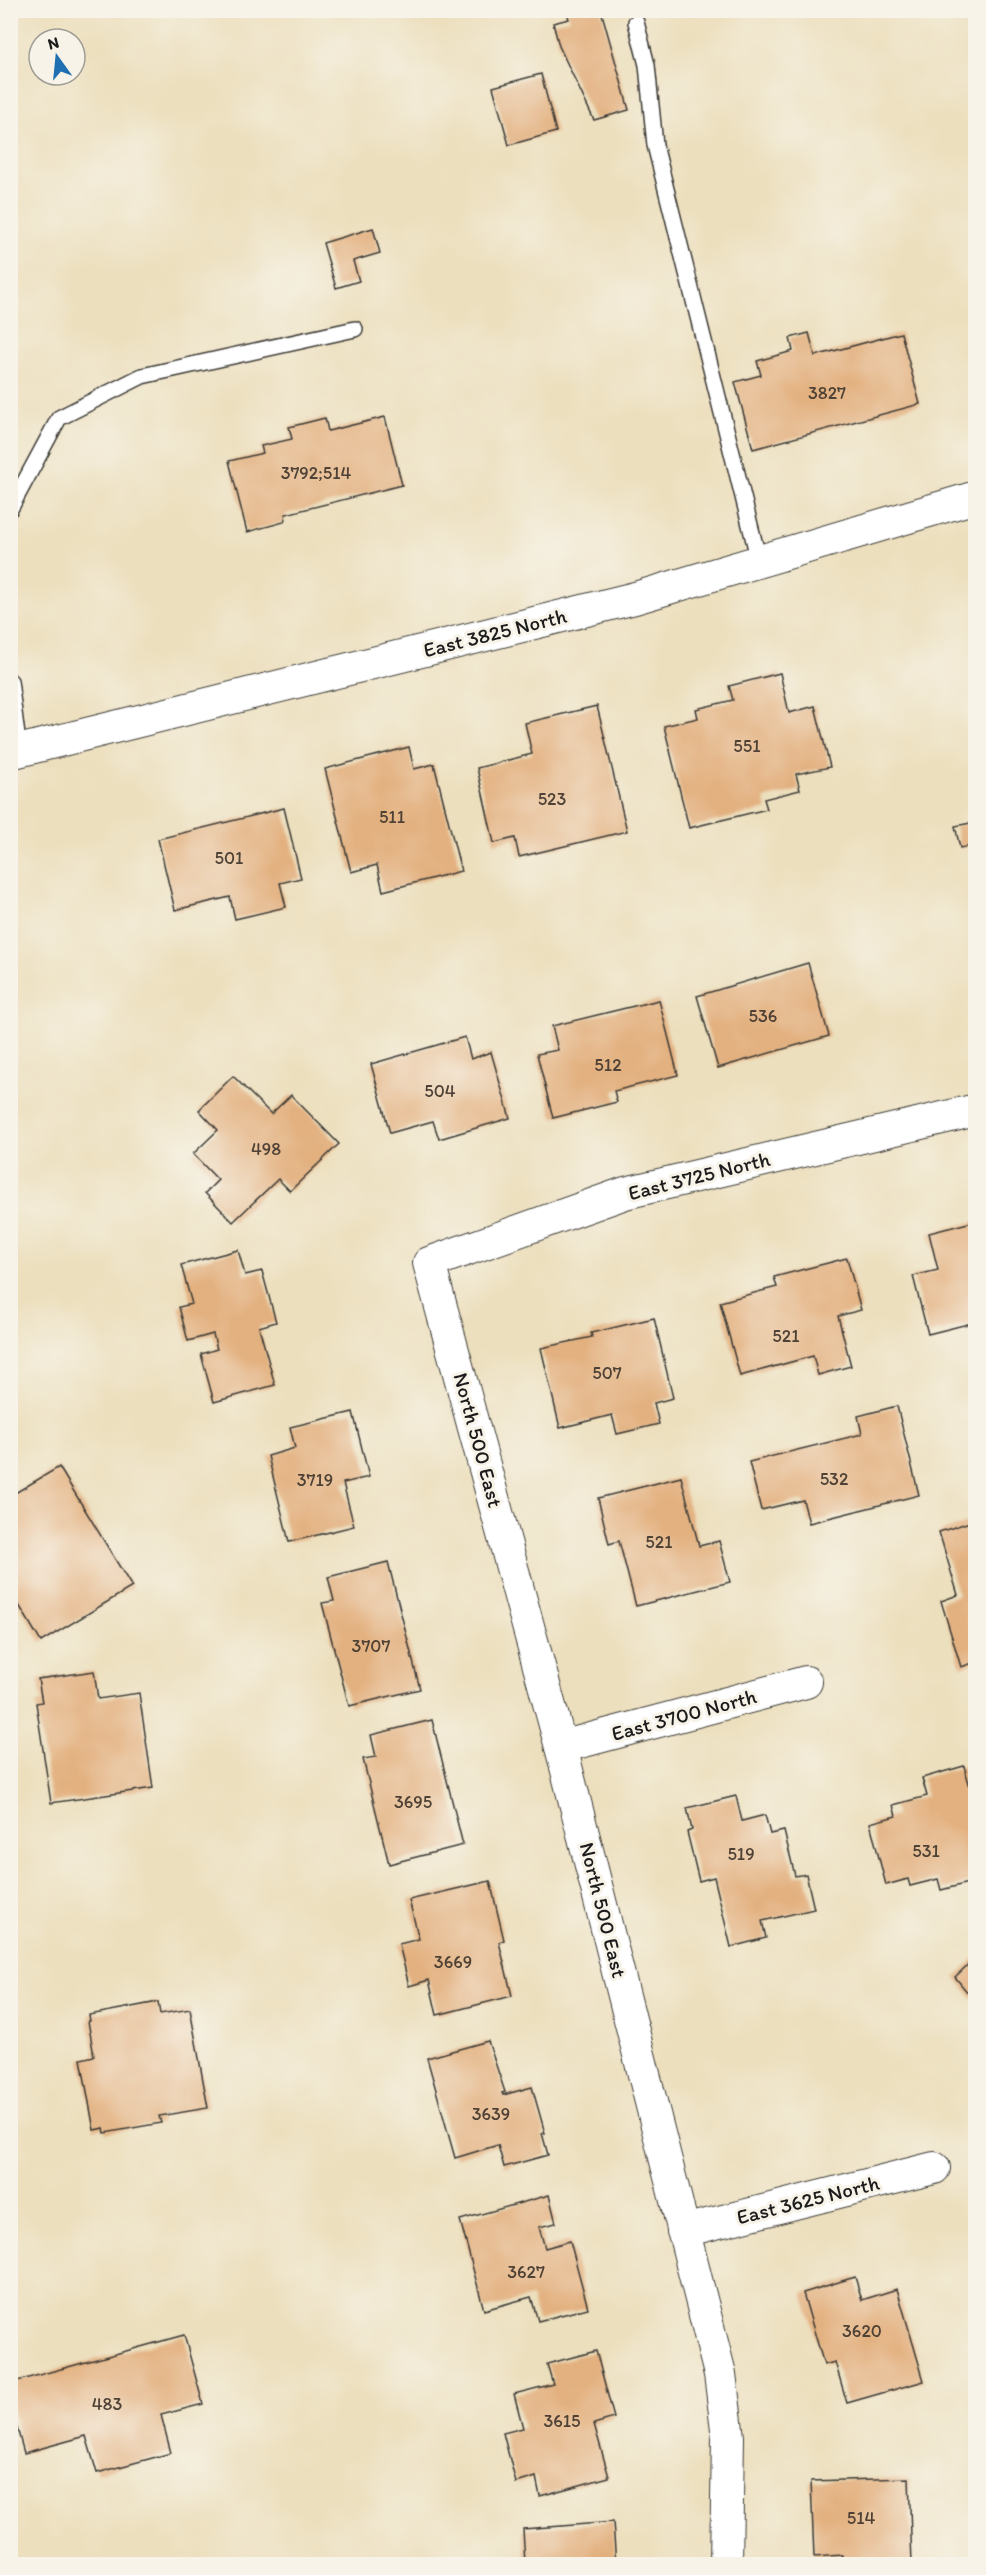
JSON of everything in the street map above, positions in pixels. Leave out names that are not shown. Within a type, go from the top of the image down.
[{"type":"street","name":"East 3825 North","points":[[15,752],[635,598],[975,497]]},
{"type":"street","name":"East 3725 North","points":[[429,1263],[625,1193],[975,1110]]},
{"type":"street","name":"North 500 East","points":[[429,1263],[561,1747],[721,2384],[728,2437],[726,2565]]},
{"type":"street","name":"East 3700 North","points":[[561,1747],[806,1682]]},
{"type":"street","name":"East 3625 North","points":[[683,2231],[934,2168]]},
{"type":"lane","points":[[636,22],[647,65],[655,145],[759,561]]},
{"type":"lane","points":[[10,508],[59,418],[142,376],[355,329]]},
{"type":"lane","points":[[10,681],[15,752]]},
{"type":"building","points":[[566,10],[601,10],[629,110],[594,120],[559,46],[553,23],[569,19]]},
{"type":"building","points":[[541,74],[556,132],[509,145],[493,87]]},
{"type":"building","points":[[373,228],[380,253],[353,261],[359,281],[336,288],[323,243]]},
{"type":"building","points":[[809,333],[815,356],[901,333],[920,404],[753,449],[735,382],[761,375],[757,361],[793,351],[790,338]]},
{"type":"building","points":[[385,417],[402,485],[286,514],[284,522],[247,532],[229,461],[263,453],[261,446],[292,439],[289,427],[325,418],[328,431]]},
{"type":"building","points":[[780,673],[789,713],[815,706],[830,767],[796,774],[800,790],[764,799],[767,809],[689,828],[664,726],[698,718],[696,709],[733,700],[729,686]]},
{"type":"building","points":[[597,706],[627,831],[519,857],[515,838],[494,843],[477,768],[532,754],[525,723]]},
{"type":"building","points":[[409,747],[414,769],[434,764],[461,871],[383,891],[377,865],[351,872],[325,769]]},
{"type":"building","points":[[284,808],[301,878],[280,883],[286,907],[235,919],[230,897],[175,910],[158,839]]},
{"type":"building","points":[[976,822],[976,845],[960,848],[955,826]]},
{"type":"building","points":[[808,963],[829,1036],[718,1068],[697,996]]},
{"type":"building","points":[[659,1000],[678,1075],[614,1091],[617,1102],[553,1118],[537,1054],[558,1050],[552,1026]]},
{"type":"building","points":[[465,1037],[471,1059],[491,1052],[510,1118],[439,1139],[433,1121],[390,1133],[371,1064]]},
{"type":"building","points":[[233,1076],[271,1114],[291,1095],[339,1144],[290,1191],[278,1179],[233,1222],[205,1193],[218,1180],[193,1154],[218,1130],[199,1110]]},
{"type":"building","points":[[976,1221],[976,1322],[928,1334],[913,1276],[938,1270],[929,1233]]},
{"type":"building","points":[[238,1250],[245,1275],[262,1271],[276,1322],[259,1327],[275,1385],[214,1402],[201,1354],[217,1349],[213,1334],[188,1341],[179,1307],[192,1304],[181,1265]]},
{"type":"building","points":[[847,1258],[861,1310],[838,1316],[851,1366],[818,1375],[813,1356],[740,1376],[720,1302],[777,1287],[774,1277]]},
{"type":"building","points":[[654,1318],[673,1398],[654,1403],[659,1424],[617,1434],[612,1415],[560,1428],[541,1348],[592,1337],[591,1333]]},
{"type":"building","points":[[897,1406],[919,1495],[809,1523],[803,1500],[761,1510],[749,1462],[862,1434],[858,1416]]},
{"type":"building","points":[[353,1412],[369,1477],[343,1483],[354,1526],[289,1542],[268,1456],[295,1448],[290,1427]]},
{"type":"building","points":[[59,1467],[132,1587],[41,1642],[10,1590],[10,1496]]},
{"type":"building","points":[[681,1477],[699,1546],[719,1541],[730,1582],[636,1606],[619,1541],[609,1544],[598,1498]]},
{"type":"building","points":[[976,1520],[976,1662],[961,1667],[941,1601],[958,1595],[939,1532]]},
{"type":"building","points":[[388,1562],[420,1689],[349,1706],[322,1603],[334,1601],[328,1577]]},
{"type":"building","points":[[94,1671],[98,1699],[139,1693],[153,1788],[51,1803],[36,1703],[42,1702],[38,1679]]},
{"type":"building","points":[[432,1720],[463,1845],[389,1864],[363,1759],[376,1757],[371,1735]]},
{"type":"building","points":[[964,1766],[976,1808],[976,1881],[941,1890],[938,1879],[910,1886],[908,1879],[886,1885],[870,1823],[896,1816],[893,1805],[927,1796],[922,1778]]},
{"type":"building","points":[[736,1796],[742,1821],[765,1815],[770,1834],[784,1831],[795,1876],[806,1874],[814,1909],[762,1921],[766,1938],[731,1947],[714,1877],[699,1881],[687,1832],[692,1830],[687,1808]]},
{"type":"building","points":[[490,1881],[504,1940],[499,1942],[512,1996],[437,2015],[429,1980],[409,1986],[399,1944],[419,1939],[409,1900]]},
{"type":"building","points":[[976,1957],[976,2003],[955,1977]]},
{"type":"building","points":[[158,2002],[160,2014],[190,2009],[208,2108],[159,2116],[161,2123],[105,2133],[104,2128],[94,2130],[81,2059],[94,2056],[89,2015]]},
{"type":"building","points":[[488,2041],[505,2092],[502,2093],[503,2095],[532,2087],[545,2133],[542,2133],[548,2155],[504,2167],[498,2145],[455,2158],[427,2058]]},
{"type":"building","points":[[549,2195],[556,2223],[539,2227],[545,2248],[570,2241],[588,2308],[538,2321],[531,2297],[484,2310],[460,2220]]},
{"type":"building","points":[[855,2277],[862,2300],[897,2289],[924,2381],[847,2403],[835,2362],[824,2365],[803,2293]]},
{"type":"building","points":[[184,2335],[203,2404],[161,2415],[171,2453],[97,2473],[86,2436],[24,2453],[10,2403],[10,2383]]},
{"type":"building","points":[[596,2351],[614,2418],[594,2424],[609,2477],[540,2496],[536,2477],[516,2483],[503,2433],[523,2428],[514,2394],[553,2384],[547,2364]]},
{"type":"building","points":[[909,2478],[912,2564],[842,2564],[842,2555],[814,2557],[811,2481]]},
{"type":"building","points":[[613,2522],[616,2564],[525,2564],[523,2529]]}]
